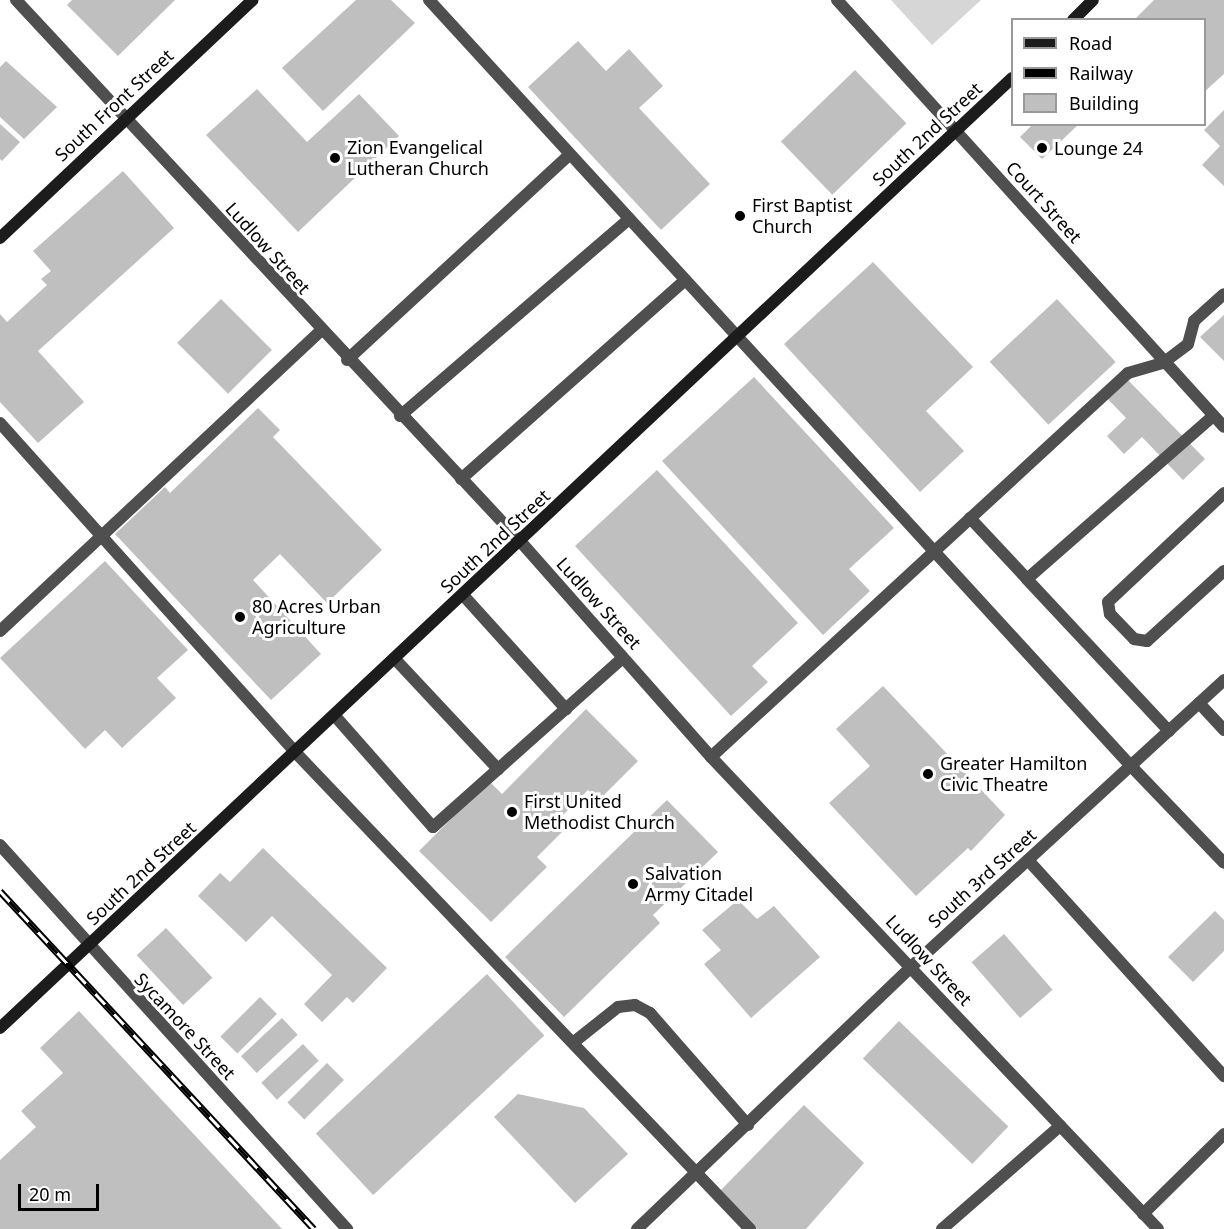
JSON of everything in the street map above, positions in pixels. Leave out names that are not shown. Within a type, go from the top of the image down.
[{"type":"street","name":"Ludlow Street","points":[[16,0],[320,332],[520,542],[711,757],[1158,1229]]},
{"type":"street","name":"South Front Street","points":[[0,238],[253,0]]},
{"type":"street","points":[[429,0],[736,339],[1131,766],[1224,863]]},
{"type":"street","name":"Court Street","points":[[837,0],[1163,363],[1224,427]]},
{"type":"street","points":[[1075,18],[1093,0]]},
{"type":"street","name":"South 2nd Street","points":[[0,1028],[296,753],[1011,79]]},
{"type":"street","points":[[347,360],[569,155]]},
{"type":"street","points":[[400,416],[628,220]]},
{"type":"street","points":[[461,479],[684,281]]},
{"type":"street","points":[[711,757],[1128,374],[1163,363],[1188,344],[1194,321],[1224,294]]},
{"type":"street","points":[[0,631],[320,332]]},
{"type":"street","points":[[1028,579],[1213,416]]},
{"type":"street","points":[[0,423],[296,753],[750,1229]]},
{"type":"street","points":[[1224,493],[1108,602],[1110,614],[1134,639],[1147,641],[1224,571]]},
{"type":"street","points":[[970,518],[1169,731]]},
{"type":"street","points":[[463,595],[566,709]]},
{"type":"street","points":[[335,716],[434,826],[623,658]]},
{"type":"street","points":[[395,659],[498,769]]},
{"type":"street","name":"South 3rd Street","points":[[637,1229],[699,1173],[911,967],[1224,680]]},
{"type":"street","points":[[1199,703],[1224,730]]},
{"type":"street","name":"Sycamore Street","points":[[0,845],[88,947],[347,1229]]},
{"type":"street","points":[[1028,860],[1224,1076]]},
{"type":"street","points":[[574,1042],[618,1007],[635,1005],[650,1013],[748,1125]]},
{"type":"street","points":[[942,1229],[1060,1126]]},
{"type":"street","points":[[1143,1214],[1224,1134]]},
{"type":"shaded area","points":[[891,0],[981,0],[932,45]]},
{"type":"building","points":[[72,0],[175,0],[118,56],[67,5]]},
{"type":"building","points":[[356,0],[391,0],[415,23],[323,111],[282,68]]},
{"type":"building","points":[[1154,0],[1224,0],[1224,74],[1206,90],[1206,18],[1136,18]]},
{"type":"building","points":[[578,41],[606,71],[629,49],[663,86],[639,108],[710,184],[661,230],[528,87]]},
{"type":"building","points":[[6,61],[57,107],[24,139],[0,117],[0,67]]},
{"type":"building","points":[[855,70],[906,123],[832,195],[781,142]]},
{"type":"building","points":[[257,89],[307,142],[359,94],[399,136],[298,232],[206,135]]},
{"type":"building","points":[[1224,110],[1224,186],[1202,165],[1220,146],[1204,130]]},
{"type":"building","points":[[0,124],[20,142],[2,161],[0,159]]},
{"type":"building","name":"Lounge 24","points":[[1031,126],[1077,126],[1042,159],[1020,137]]},
{"type":"building","points":[[123,171],[174,228],[38,351],[84,402],[38,443],[0,402],[0,314],[7,322],[47,285],[41,279],[51,271],[33,251]]},
{"type":"building","points":[[873,262],[973,367],[926,411],[964,451],[920,492],[784,344]]},
{"type":"building","points":[[221,299],[272,350],[228,394],[177,343]]},
{"type":"building","points":[[1057,299],[1116,362],[1048,425],[990,362]]},
{"type":"building","points":[[1224,315],[1224,361],[1200,337]]},
{"type":"building","points":[[754,377],[894,528],[849,569],[870,591],[823,635],[662,461]]},
{"type":"building","points":[[1126,378],[1205,459],[1183,480],[1142,437],[1124,454],[1107,436],[1126,418],[1106,397]]},
{"type":"building","points":[[258,408],[280,430],[273,437],[382,550],[327,603],[280,554],[253,580],[321,654],[271,700],[115,534],[165,487],[170,493]]},
{"type":"building","points":[[657,470],[798,623],[752,666],[768,682],[731,716],[575,546]]},
{"type":"building","points":[[105,561],[188,650],[157,678],[176,698],[122,748],[105,730],[85,749],[0,658]]},
{"type":"building","points":[[883,686],[1005,815],[971,851],[968,848],[916,896],[829,803],[870,766],[836,729]]},
{"type":"building","name":"First United Methodist Church","points":[[586,709],[638,761],[598,801],[588,790],[554,824],[562,832],[537,857],[547,867],[491,922],[419,851],[489,781],[502,794]]},
{"type":"building","name":"Salvation Army Citadel","points":[[667,800],[718,852],[653,915],[660,923],[564,1017],[505,957]]},
{"type":"building","points":[[263,848],[387,968],[353,1003],[347,997],[322,1022],[304,1004],[332,975],[272,916],[246,942],[198,896],[220,873],[230,882]]},
{"type":"building","points":[[738,900],[757,919],[774,906],[820,957],[751,1018],[704,964],[721,950],[702,930]]},
{"type":"building","points":[[1215,911],[1224,920],[1224,951],[1193,982],[1168,957]]},
{"type":"building","points":[[166,928],[212,978],[183,1005],[137,955]]},
{"type":"building","points":[[1004,934],[1053,990],[1020,1018],[972,962]]},
{"type":"building","points":[[487,974],[544,1035],[373,1195],[316,1134]]},
{"type":"building","points":[[260,997],[277,1014],[237,1054],[220,1037]]},
{"type":"building","points":[[79,1011],[282,1229],[0,1229],[0,1160],[36,1127],[21,1111],[63,1073],[40,1048]]},
{"type":"building","points":[[282,1018],[298,1035],[257,1073],[241,1056]]},
{"type":"building","points":[[899,1021],[1008,1127],[972,1164],[863,1058]]},
{"type":"building","points":[[303,1044],[319,1061],[277,1100],[261,1083]]},
{"type":"building","points":[[327,1063],[344,1080],[304,1120],[287,1103]]},
{"type":"building","points":[[518,1094],[584,1108],[628,1154],[575,1203],[494,1117]]},
{"type":"building","points":[[804,1105],[864,1163],[806,1229],[757,1229],[719,1192]]},
{"type":"railway","points":[[0,891],[314,1229]]},
{"type":"place","name":"Lounge 24","points":[[1042,148]]},
{"type":"place","name":"Zion Evangelical Lutheran Church","points":[[335,158]]},
{"type":"place","name":"First Baptist Church","points":[[740,216]]},
{"type":"place","name":"80 Acres Urban Agriculture","points":[[240,617]]},
{"type":"place","name":"Greater Hamilton Civic Theatre","points":[[928,774]]},
{"type":"place","name":"First United Methodist Church","points":[[512,812]]},
{"type":"place","name":"Salvation Army Citadel","points":[[633,884]]}]
